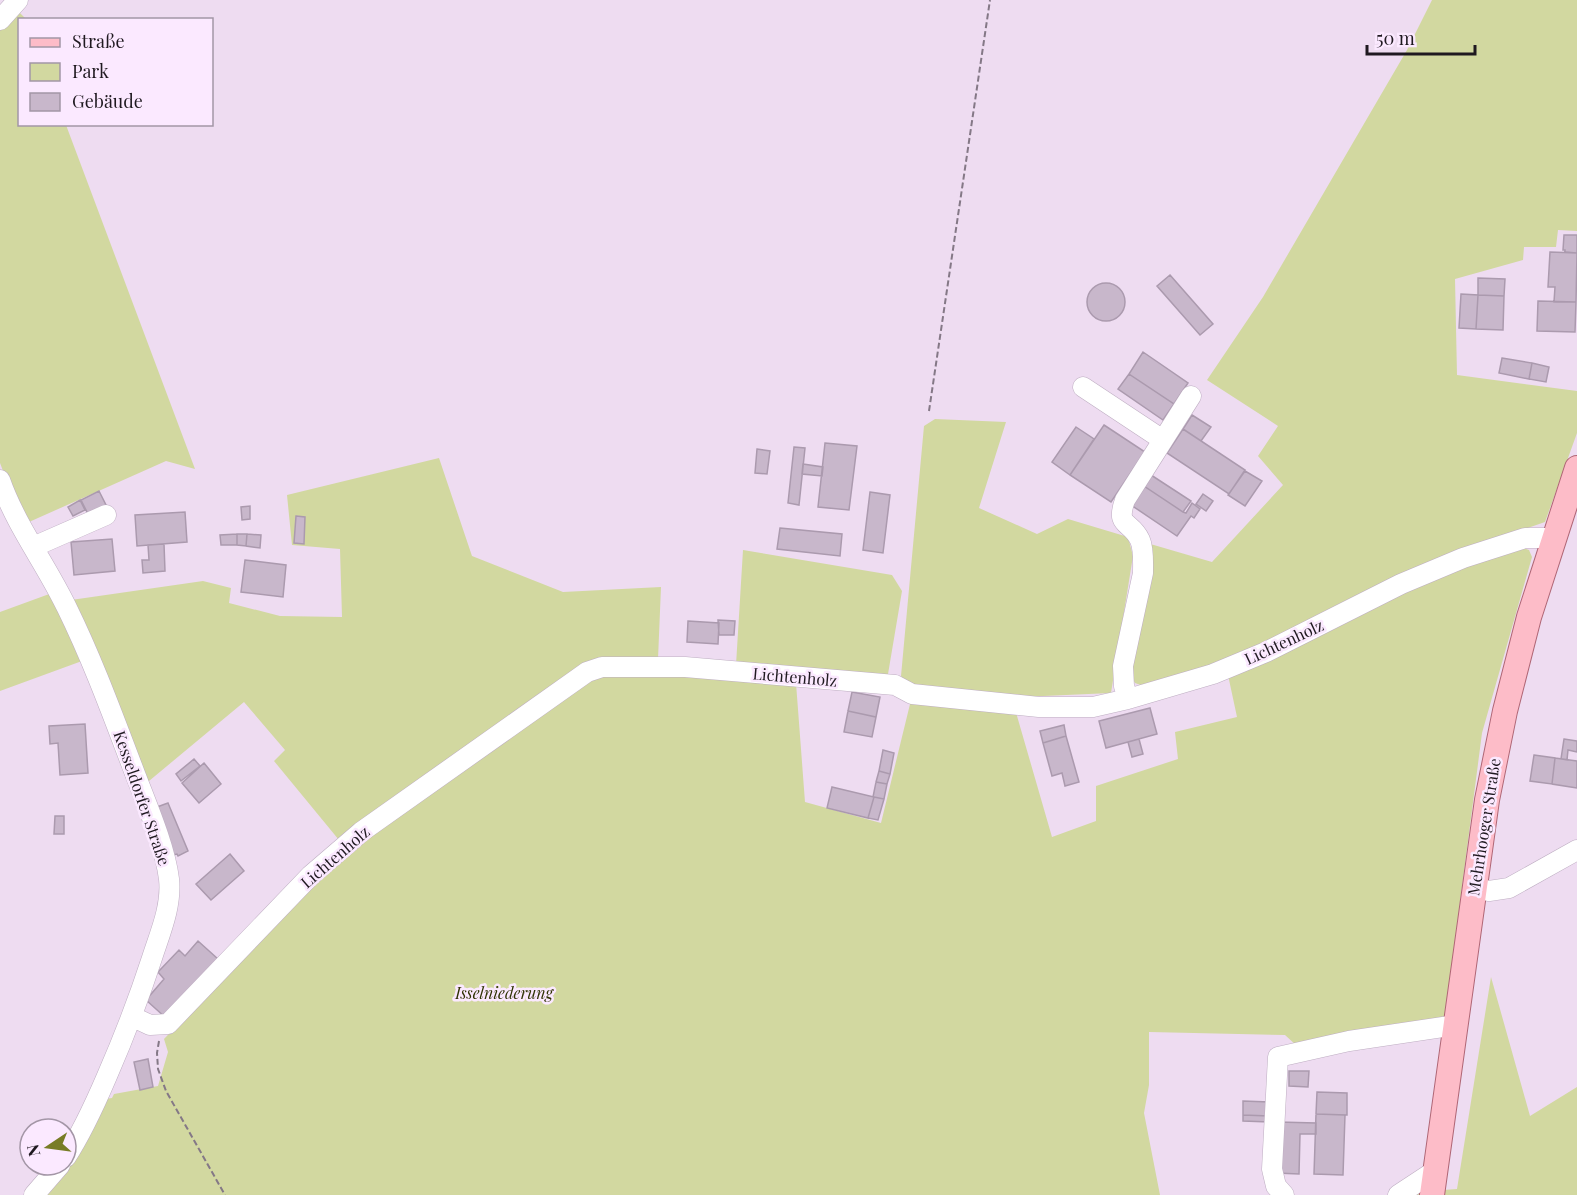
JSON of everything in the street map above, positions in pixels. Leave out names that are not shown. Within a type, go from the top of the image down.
[{"type":"main road","name":"Mehrhooger Straße","points":[[1432,1195],[1487,800],[1505,711],[1529,617],[1577,468]]},
{"type":"street","points":[[0,20],[18,0]]},
{"type":"street","points":[[1083,387],[1163,440]]},
{"type":"street","points":[[1128,699],[1124,686],[1123,666],[1143,573],[1143,558],[1140,540],[1123,519],[1121,513],[1125,500],[1191,396]]},
{"type":"street","name":"Kesseldorfer Straße","points":[[0,480],[22,528],[57,588],[89,656],[141,791],[162,850],[169,878],[169,898],[165,918],[133,1017],[92,1112],[78,1138]]},
{"type":"street","points":[[33,547],[106,515]]},
{"type":"street","name":"Lichtenholz","points":[[163,1024],[168,1024],[311,875],[362,832],[587,672],[602,667],[685,668],[895,686],[912,694],[1039,707],[1093,707],[1213,674],[1266,652],[1401,584],[1463,558],[1525,538],[1553,538]]},
{"type":"street","points":[[1474,887],[1489,891],[1509,888],[1577,850]]},
{"type":"street","points":[[133,1017],[150,1025],[163,1024]]},
{"type":"street","points":[[1284,1195],[1276,1186],[1272,1169],[1278,1057],[1349,1041],[1456,1025]]},
{"type":"street","points":[[1398,1195],[1436,1170]]},
{"type":"street","points":[[34,1195],[50,1177]]},
{"type":"path","points":[[929,411],[990,0]]},
{"type":"path","points":[[163,1024],[157,1053],[158,1069],[166,1091],[225,1195]]},
{"type":"green space","points":[[1432,0],[1577,0],[1577,231],[1558,230],[1556,247],[1524,247],[1523,260],[1455,279],[1457,375],[1577,391],[1577,433],[1545,522],[1488,542],[1267,646],[1146,687],[1135,683],[1129,672],[1147,543],[1212,562],[1283,485],[1258,456],[1278,426],[1207,380],[1263,297],[1407,50]]},
{"type":"green space","points":[[17,10],[25,18],[18,18],[18,126],[66,126],[195,469],[166,461],[29,522],[13,497],[0,463],[0,24]]},
{"type":"green space","points":[[935,419],[1006,422],[979,508],[1037,534],[1068,519],[1128,537],[1133,556],[1111,693],[1021,697],[908,687],[901,676],[924,426]]},
{"type":"green space","points":[[439,458],[472,556],[563,592],[661,587],[658,659],[595,659],[339,840],[274,761],[285,750],[244,702],[143,786],[71,600],[203,581],[231,588],[229,603],[280,616],[342,617],[340,549],[292,545],[287,495]]},
{"type":"green space","name":"Isselniederung","points":[[1521,547],[1529,550],[1532,557],[1482,733],[1445,1018],[1297,1046],[1285,1035],[1149,1032],[1149,1085],[1144,1113],[1160,1195],[45,1195],[56,1177],[78,1177],[78,1142],[105,1099],[112,1098],[114,1094],[158,1086],[168,1052],[164,1039],[334,863],[425,794],[603,671],[796,683],[805,802],[881,823],[911,700],[1015,709],[1052,837],[1096,821],[1096,786],[1178,759],[1175,732],[1237,717],[1228,675],[1425,581]]},
{"type":"green space","points":[[743,550],[892,575],[902,591],[887,680],[736,665]]},
{"type":"green space","points":[[52,593],[82,661],[0,691],[0,612]]},
{"type":"green space","points":[[1491,977],[1530,1116],[1577,1087],[1577,1195],[1411,1195],[1415,1192],[1457,1189]]},
{"type":"building","points":[[1564,235],[1577,235],[1577,253],[1563,250]]},
{"type":"building","points":[[1550,252],[1577,253],[1576,302],[1554,302],[1555,287],[1548,287]]},
{"type":"building","points":[[1170,275],[1213,324],[1200,335],[1157,286]]},
{"type":"building","points":[[1478,278],[1505,279],[1504,296],[1478,295]]},
{"type":"building","points":[[1106,283],[1120,288],[1125,302],[1120,316],[1106,321],[1092,316],[1087,302],[1092,288]]},
{"type":"building","points":[[1461,294],[1478,295],[1476,329],[1459,328]]},
{"type":"building","points":[[1478,295],[1504,296],[1503,330],[1476,329]]},
{"type":"building","points":[[1538,301],[1576,302],[1575,332],[1537,331]]},
{"type":"building","points":[[1143,352],[1188,383],[1174,404],[1129,374]]},
{"type":"building","points":[[1502,358],[1532,363],[1529,379],[1499,373]]},
{"type":"building","points":[[1532,363],[1549,367],[1546,382],[1529,379]]},
{"type":"building","points":[[1129,374],[1174,404],[1163,420],[1118,389]]},
{"type":"building","points":[[1192,415],[1211,427],[1201,441],[1183,429]]},
{"type":"building","points":[[1104,425],[1145,452],[1111,502],[1070,475]]},
{"type":"building","points":[[1076,427],[1094,439],[1070,475],[1052,462]]},
{"type":"building","points":[[1183,429],[1245,470],[1229,494],[1167,453]]},
{"type":"building","points":[[825,443],[857,446],[849,510],[818,507]]},
{"type":"building","points":[[794,447],[805,448],[799,505],[788,503]]},
{"type":"building","points":[[757,449],[770,451],[767,474],[755,473]]},
{"type":"building","points":[[803,464],[823,467],[822,476],[802,474]]},
{"type":"building","points":[[1245,471],[1262,481],[1245,506],[1228,495]]},
{"type":"building","points":[[1151,475],[1191,501],[1183,512],[1144,486]]},
{"type":"building","points":[[1144,486],[1183,512],[1186,513],[1192,503],[1200,509],[1194,518],[1191,516],[1177,536],[1131,505]]},
{"type":"building","points":[[99,491],[106,505],[88,514],[81,500]]},
{"type":"building","points":[[870,492],[890,495],[883,553],[863,550]]},
{"type":"building","points":[[1203,494],[1213,501],[1206,511],[1196,504]]},
{"type":"building","points":[[80,500],[85,510],[73,516],[68,507]]},
{"type":"building","points":[[250,506],[250,519],[242,520],[241,507]]},
{"type":"building","points":[[185,512],[187,542],[137,546],[135,515]]},
{"type":"building","points":[[296,516],[305,517],[304,544],[294,543]]},
{"type":"building","points":[[780,528],[842,534],[840,556],[777,549]]},
{"type":"building","points":[[237,534],[237,545],[221,545],[220,535]]},
{"type":"building","points":[[237,534],[247,534],[246,546],[237,545]]},
{"type":"building","points":[[247,534],[261,535],[260,548],[246,546]]},
{"type":"building","points":[[112,539],[115,571],[74,575],[71,542]]},
{"type":"building","points":[[164,544],[165,571],[143,573],[142,560],[149,560],[148,545]]},
{"type":"building","points":[[245,560],[286,565],[283,597],[241,592]]},
{"type":"building","points":[[718,620],[735,621],[734,635],[719,635]]},
{"type":"building","points":[[688,621],[719,623],[718,644],[687,642]]},
{"type":"building","points":[[852,692],[880,697],[876,717],[848,711]]},
{"type":"building","points":[[1150,708],[1157,734],[1106,748],[1099,721]]},
{"type":"building","points":[[848,711],[876,717],[872,737],[844,732]]},
{"type":"building","points":[[85,724],[88,773],[60,775],[58,743],[50,744],[49,726]]},
{"type":"building","points":[[1064,725],[1066,736],[1043,743],[1040,731]]},
{"type":"building","points":[[1066,736],[1079,782],[1065,786],[1062,773],[1052,776],[1043,743]]},
{"type":"building","points":[[1139,739],[1143,754],[1132,757],[1128,742]]},
{"type":"building","points":[[1564,739],[1577,741],[1577,752],[1568,750],[1567,760],[1561,759]]},
{"type":"building","points":[[883,750],[894,753],[890,774],[879,771]]},
{"type":"building","points":[[1534,755],[1555,758],[1552,784],[1530,781]]},
{"type":"building","points":[[1555,758],[1577,761],[1577,788],[1552,784]]},
{"type":"building","points":[[194,759],[200,766],[181,781],[176,774]]},
{"type":"building","points":[[204,763],[221,784],[199,803],[182,783]]},
{"type":"building","points":[[879,771],[890,774],[887,784],[876,782]]},
{"type":"building","points":[[876,782],[887,784],[884,799],[873,797]]},
{"type":"building","points":[[832,787],[874,797],[868,818],[827,808]]},
{"type":"building","points":[[874,797],[884,799],[878,820],[868,818]]},
{"type":"building","points":[[168,803],[188,851],[178,856],[173,855],[157,807]]},
{"type":"building","points":[[55,816],[64,816],[64,834],[54,834]]},
{"type":"building","points":[[230,854],[244,871],[211,900],[196,884]]},
{"type":"building","points":[[198,941],[218,959],[166,1018],[146,1000],[164,979],[158,972],[179,950],[185,956]]},
{"type":"building","points":[[148,1059],[153,1087],[140,1090],[134,1062]]},
{"type":"building","points":[[1289,1071],[1309,1071],[1308,1087],[1289,1086]]},
{"type":"building","points":[[1317,1092],[1347,1093],[1347,1115],[1316,1114]]},
{"type":"building","points":[[1243,1101],[1269,1102],[1269,1116],[1243,1115]]},
{"type":"building","points":[[1316,1114],[1345,1115],[1343,1175],[1314,1174]]},
{"type":"building","points":[[1243,1115],[1269,1116],[1269,1122],[1243,1121]]},
{"type":"building","points":[[1278,1122],[1316,1123],[1316,1134],[1300,1134],[1299,1174],[1276,1173]]}]
